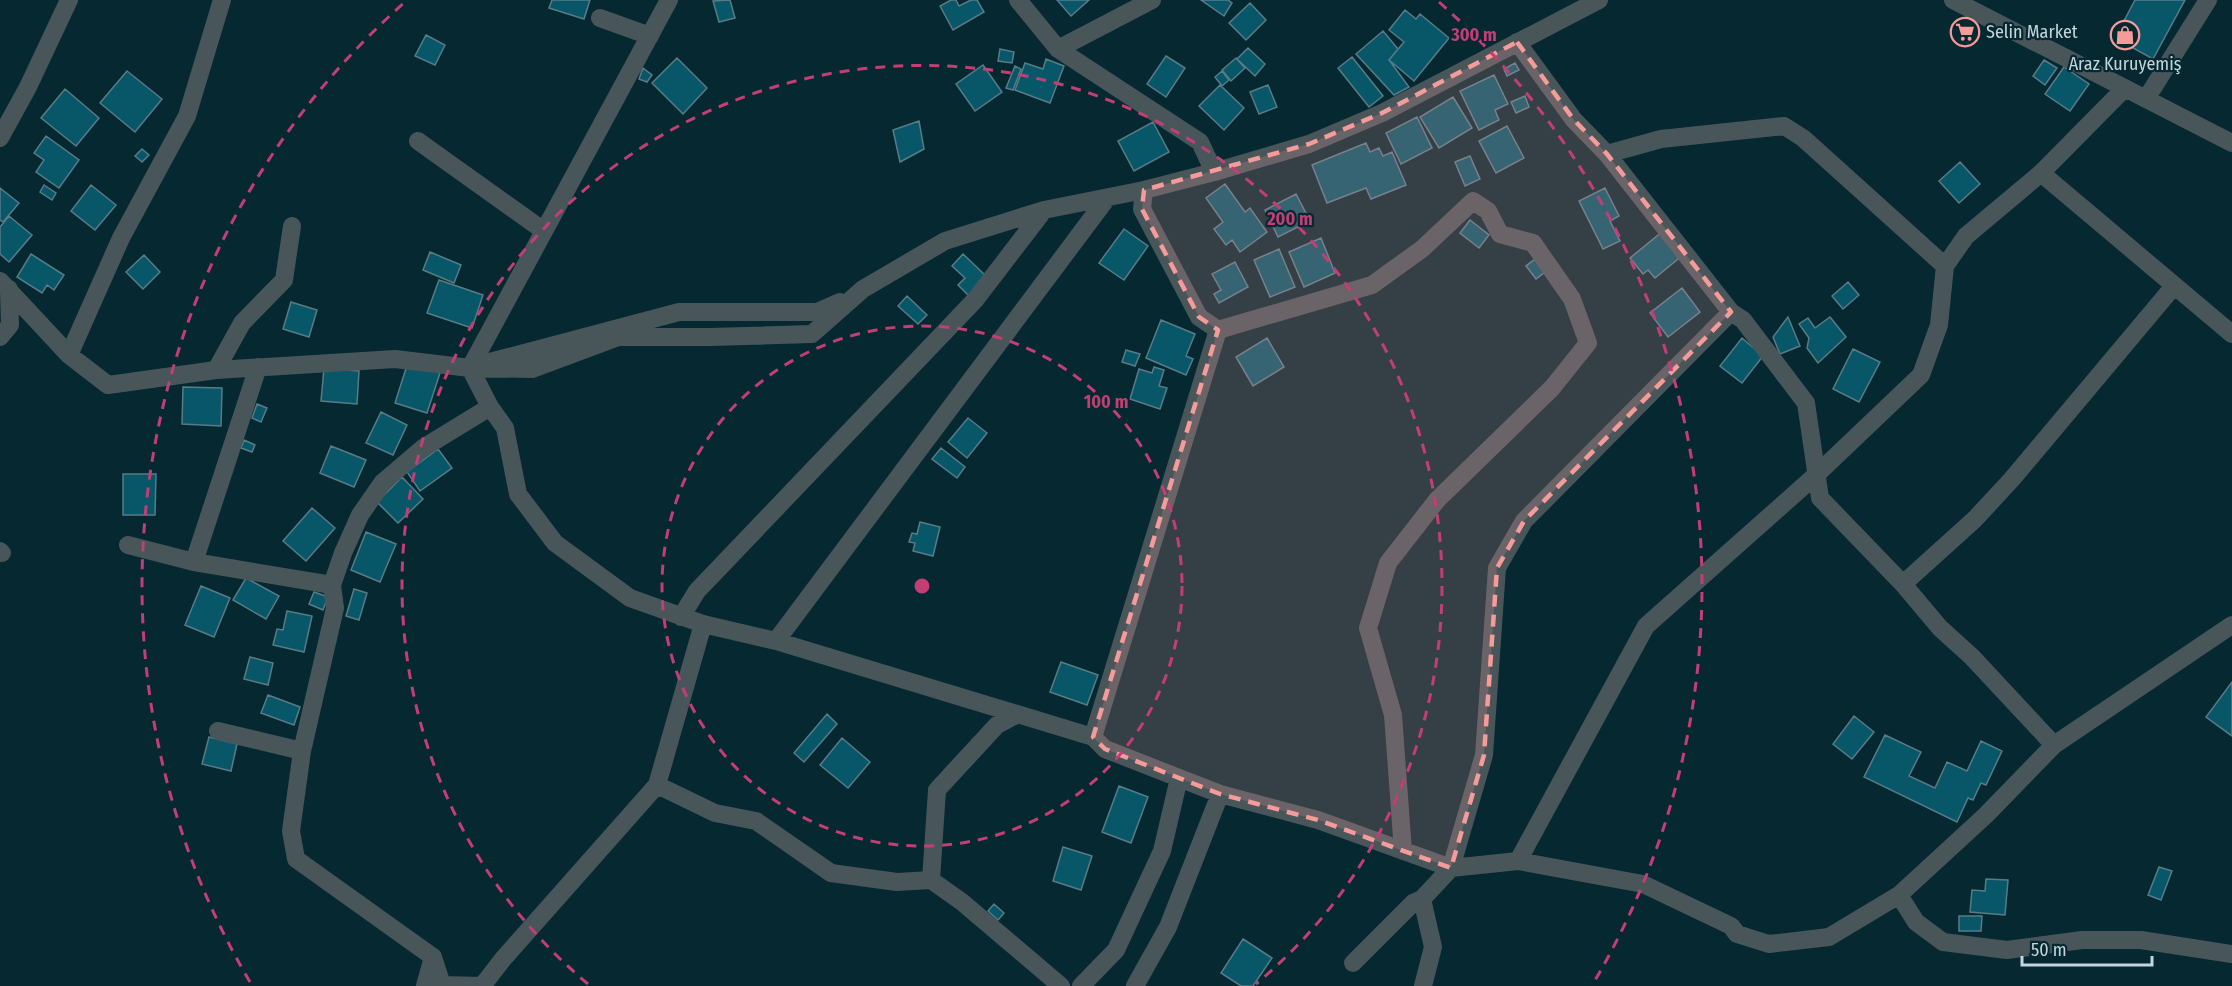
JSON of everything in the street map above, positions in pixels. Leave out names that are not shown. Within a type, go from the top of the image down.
[{"type":"street","points":[[0,138],[28,87],[69,0]]},
{"type":"street","points":[[69,355],[121,238],[187,116],[222,0]]},
{"type":"street","points":[[470,368],[669,0]]},
{"type":"street","points":[[1018,0],[1058,49],[1200,141],[1214,172]]},
{"type":"street","points":[[1058,49],[1152,0]]},
{"type":"street","points":[[470,368],[679,312],[817,312],[844,300],[932,240],[1044,210],[1144,190],[1309,144],[1383,113],[1599,0]]},
{"type":"street","points":[[1953,0],[2232,143]]},
{"type":"street","points":[[2146,99],[2208,0]]},
{"type":"street","points":[[600,18],[650,36]]},
{"type":"street","points":[[1517,42],[1574,120],[1607,154],[1731,312],[1743,321],[1806,403],[1820,498],[1903,584],[1940,628],[1972,657],[2054,746]]},
{"type":"street","points":[[1518,861],[1646,626],[1815,475],[1921,375],[1939,325],[1945,266],[1966,236],[2041,173],[2125,88]]},
{"type":"street","points":[[1607,154],[1661,139],[1784,126],[1803,138],[1945,266]]},
{"type":"street","points":[[417,141],[544,231]]},
{"type":"street","points":[[2041,173],[2232,334]]},
{"type":"street","points":[[1144,190],[1142,209],[1199,317],[1218,330]]},
{"type":"street","points":[[776,641],[1107,198]]},
{"type":"street","points":[[1218,330],[1372,285],[1422,249],[1473,201],[1488,211],[1500,234],[1533,243],[1572,299],[1588,342],[1552,388],[1437,500],[1388,563],[1368,628],[1393,715],[1402,851]]},
{"type":"street","points":[[5,285],[69,355],[108,385],[216,370],[395,359],[470,368],[532,369],[618,336],[710,337],[812,334],[863,289],[945,241],[1044,210]]},
{"type":"street","points":[[681,616],[696,591],[975,300],[1044,210]]},
{"type":"street","points":[[216,370],[242,323],[284,280],[291,226]]},
{"type":"street","points":[[0,337],[10,325],[5,285]]},
{"type":"street","points":[[1903,584],[1975,519],[2012,479],[2174,286]]},
{"type":"street","points":[[1353,963],[1413,903],[1422,899],[1450,868],[1484,755],[1497,568],[1524,521],[1731,312]]},
{"type":"street","points":[[1094,737],[1218,330]]},
{"type":"street","points":[[194,562],[258,367]]},
{"type":"street","points":[[470,368],[490,407],[505,428],[518,494],[555,543],[630,598],[703,624],[776,641],[1094,737],[1105,749],[1220,794],[1318,820],[1450,868],[1518,861],[1643,884],[1731,926],[1737,934],[1769,944],[1829,937],[1899,895],[1986,815],[2054,746],[2232,625]]},
{"type":"street","points":[[490,407],[423,448],[383,482],[360,515],[343,553],[332,585],[335,608],[302,751],[291,831],[296,859],[433,957],[442,985],[482,986],[503,959],[657,785],[703,624]]},
{"type":"street","points":[[128,545],[194,562],[332,585]]},
{"type":"street","points":[[931,880],[937,790],[997,725],[1016,715]]},
{"type":"street","points":[[218,731],[302,751]]},
{"type":"street","points":[[1081,986],[1116,950],[1162,851],[1179,778]]},
{"type":"street","points":[[657,785],[715,813],[756,821],[831,873],[897,882],[931,880],[962,902],[1061,986]]},
{"type":"street","points":[[1135,986],[1168,927],[1220,794]]},
{"type":"street","points":[[1899,895],[1916,922],[1943,942],[2007,950],[2082,940],[2141,940],[2232,954]]},
{"type":"street","points":[[1422,899],[1433,947],[1422,986]]},
{"type":"street","points":[[425,986],[433,957]]},
{"type":"highlighted area","points":[[1517,42],[1574,120],[1607,154],[1731,312],[1524,521],[1497,568],[1484,755],[1451,868],[1318,820],[1220,794],[1105,749],[1093,737],[1218,330],[1199,317],[1142,209],[1144,190],[1309,144],[1382,113]]},
{"type":"building","points":[[552,0],[590,0],[584,19],[549,8]]},
{"type":"building","points":[[730,0],[735,18],[719,22],[713,1]]},
{"type":"building","points":[[956,0],[959,6],[971,0],[977,0],[984,12],[953,30],[940,6]]},
{"type":"building","points":[[1057,0],[1089,0],[1071,16]]},
{"type":"building","points":[[1201,0],[1228,0],[1232,3],[1224,16]]},
{"type":"building","points":[[2135,0],[2185,0],[2153,59],[2115,38]]},
{"type":"building","points":[[1250,3],[1266,20],[1246,40],[1229,23]]},
{"type":"building","points":[[1405,10],[1416,19],[1420,14],[1449,38],[1414,81],[1389,60],[1404,42],[1389,30]]},
{"type":"building","points":[[1383,31],[1398,49],[1389,60],[1409,87],[1394,95],[1356,54]]},
{"type":"building","points":[[426,35],[445,45],[435,65],[415,56]]},
{"type":"building","points":[[1248,48],[1265,64],[1255,76],[1237,59]]},
{"type":"building","points":[[1000,49],[1014,52],[1012,63],[998,61]]},
{"type":"building","points":[[1166,56],[1185,68],[1166,97],[1147,84]]},
{"type":"building","points":[[1352,57],[1383,96],[1369,107],[1338,68]]},
{"type":"building","points":[[677,58],[707,88],[683,114],[652,83]]},
{"type":"building","points":[[1236,58],[1245,68],[1231,81],[1222,70]]},
{"type":"building","points":[[1046,59],[1064,66],[1050,103],[1015,90],[1025,63],[1043,69]]},
{"type":"building","points":[[2044,60],[2057,68],[2045,85],[2033,76]]},
{"type":"building","points":[[1515,63],[1519,70],[1507,76],[1504,69]]},
{"type":"building","points":[[983,65],[1002,92],[975,111],[956,84]]},
{"type":"building","points":[[1015,66],[1021,69],[1013,90],[1006,88]]},
{"type":"building","points":[[2064,67],[2089,84],[2070,111],[2045,94]]},
{"type":"building","points":[[643,68],[652,75],[647,82],[639,79]]},
{"type":"building","points":[[127,71],[162,99],[135,132],[100,103]]},
{"type":"building","points":[[1222,71],[1229,80],[1222,86],[1215,77]]},
{"type":"building","points":[[1494,75],[1508,104],[1495,110],[1499,120],[1479,130],[1460,91]]},
{"type":"building","points":[[1220,85],[1244,108],[1224,130],[1199,106]]},
{"type":"building","points":[[1268,85],[1277,107],[1259,114],[1250,92]]},
{"type":"building","points":[[65,89],[99,118],[76,146],[41,118]]},
{"type":"building","points":[[1525,96],[1529,107],[1516,113],[1511,102]]},
{"type":"building","points":[[1453,97],[1472,128],[1439,148],[1420,117]]},
{"type":"building","points":[[1417,117],[1432,148],[1401,164],[1386,133]]},
{"type":"building","points":[[919,121],[924,149],[900,162],[893,130]]},
{"type":"building","points":[[1153,122],[1169,152],[1134,171],[1118,141]]},
{"type":"building","points":[[1507,126],[1524,158],[1496,173],[1479,141]]},
{"type":"building","points":[[46,136],[79,160],[59,188],[36,172],[44,160],[34,153]]},
{"type":"building","points":[[1366,143],[1370,152],[1379,148],[1383,156],[1392,152],[1406,185],[1371,199],[1366,188],[1327,203],[1312,165]]},
{"type":"building","points":[[142,149],[149,155],[142,162],[135,156]]},
{"type":"building","points":[[1470,156],[1480,179],[1465,186],[1455,162]]},
{"type":"building","points":[[1960,162],[1980,184],[1959,203],[1939,181]]},
{"type":"building","points":[[1225,184],[1245,212],[1250,208],[1267,232],[1240,252],[1232,240],[1226,245],[1214,229],[1223,222],[1206,198]]},
{"type":"building","points":[[44,185],[56,193],[52,200],[40,192]]},
{"type":"building","points":[[91,185],[116,205],[95,230],[71,211]]},
{"type":"building","points":[[0,188],[19,203],[3,222],[0,220]]},
{"type":"building","points":[[1605,188],[1619,216],[1610,221],[1620,241],[1603,249],[1579,201]]},
{"type":"building","points":[[1296,194],[1310,221],[1278,237],[1265,210]]},
{"type":"building","points":[[9,216],[32,235],[9,262],[0,254],[0,227]]},
{"type":"building","points":[[1470,220],[1489,235],[1479,248],[1460,233]]},
{"type":"building","points":[[1124,229],[1148,246],[1124,280],[1099,263]]},
{"type":"building","points":[[1663,231],[1683,255],[1655,278],[1648,270],[1643,274],[1630,258]]},
{"type":"building","points":[[1321,238],[1335,273],[1304,287],[1289,252]]},
{"type":"building","points":[[1279,249],[1295,287],[1270,297],[1254,260]]},
{"type":"building","points":[[430,252],[461,265],[454,283],[423,270]]},
{"type":"building","points":[[31,254],[64,275],[54,290],[47,285],[42,293],[17,277]]},
{"type":"building","points":[[963,254],[988,278],[970,297],[958,285],[965,278],[952,266]]},
{"type":"building","points":[[144,255],[160,272],[143,289],[126,272]]},
{"type":"building","points":[[1535,259],[1545,272],[1536,279],[1526,266]]},
{"type":"building","points":[[1235,262],[1248,287],[1219,303],[1214,294],[1221,290],[1212,274]]},
{"type":"building","points":[[439,280],[483,295],[472,328],[427,313]]},
{"type":"building","points":[[1848,282],[1859,295],[1843,309],[1832,296]]},
{"type":"building","points":[[1682,288],[1700,312],[1668,337],[1650,313]]},
{"type":"building","points":[[907,296],[927,315],[918,324],[898,306]]},
{"type":"building","points":[[291,302],[317,310],[309,337],[283,329]]},
{"type":"building","points":[[1788,317],[1800,346],[1780,354],[1773,337]]},
{"type":"building","points":[[1830,317],[1846,337],[1818,363],[1807,348],[1809,338],[1799,324],[1808,318],[1815,328]]},
{"type":"building","points":[[1161,320],[1195,334],[1186,356],[1193,359],[1186,375],[1146,358]]},
{"type":"building","points":[[1267,338],[1284,367],[1253,386],[1236,357]]},
{"type":"building","points":[[1742,338],[1763,356],[1742,383],[1720,366]]},
{"type":"building","points":[[1853,349],[1880,362],[1859,402],[1833,389]]},
{"type":"building","points":[[1126,350],[1140,354],[1135,366],[1122,362]]},
{"type":"building","points":[[408,362],[440,373],[427,413],[395,403]]},
{"type":"building","points":[[1154,367],[1164,370],[1159,386],[1167,388],[1160,409],[1130,399],[1139,369],[1152,373]]},
{"type":"building","points":[[324,368],[359,371],[357,404],[321,401]]},
{"type":"building","points":[[183,387],[222,388],[221,426],[182,424]]},
{"type":"building","points":[[257,404],[267,408],[261,422],[252,418]]},
{"type":"building","points":[[381,412],[407,425],[393,455],[366,443]]},
{"type":"building","points":[[968,418],[987,433],[967,458],[948,442]]},
{"type":"building","points":[[244,440],[255,445],[252,452],[241,448]]},
{"type":"building","points":[[331,446],[366,460],[354,487],[320,473]]},
{"type":"building","points":[[941,448],[965,467],[957,478],[932,459]]},
{"type":"building","points":[[438,449],[452,468],[420,491],[407,472]]},
{"type":"building","points":[[123,474],[156,474],[155,515],[123,515]]},
{"type":"building","points":[[402,477],[423,499],[398,523],[377,502]]},
{"type":"building","points":[[312,508],[335,528],[306,561],[283,541]]},
{"type":"building","points":[[920,522],[940,527],[933,556],[913,551],[915,543],[909,542],[912,533],[917,534]]},
{"type":"building","points":[[366,532],[396,544],[380,582],[351,570]]},
{"type":"building","points":[[246,578],[279,596],[266,619],[233,600]]},
{"type":"building","points":[[201,586],[230,598],[214,637],[185,625]]},
{"type":"building","points":[[354,589],[367,593],[359,620],[346,616]]},
{"type":"building","points":[[314,592],[328,597],[323,610],[309,604]]},
{"type":"building","points":[[287,611],[312,616],[304,652],[273,645],[277,629],[283,630]]},
{"type":"building","points":[[250,657],[273,663],[268,685],[244,679]]},
{"type":"building","points":[[1061,662],[1098,675],[1087,705],[1050,692]]},
{"type":"building","points":[[2232,682],[2232,736],[2206,717]]},
{"type":"building","points":[[268,695],[300,707],[294,725],[261,713]]},
{"type":"building","points":[[827,714],[837,724],[804,762],[794,753]]},
{"type":"building","points":[[1854,716],[1874,732],[1852,759],[1833,744]]},
{"type":"building","points":[[1885,735],[1921,752],[1909,776],[1935,788],[1947,762],[1967,771],[1981,741],[2002,751],[1986,785],[1981,783],[1973,800],[1968,798],[1957,822],[1864,777]]},
{"type":"building","points":[[209,737],[237,744],[231,771],[202,764]]},
{"type":"building","points":[[842,738],[870,762],[848,788],[820,765]]},
{"type":"building","points":[[1119,786],[1148,797],[1131,843],[1102,832]]},
{"type":"building","points":[[1063,847],[1092,856],[1081,890],[1053,881]]},
{"type":"building","points":[[2159,867],[2172,871],[2161,900],[2148,895]]},
{"type":"building","points":[[1986,879],[2008,880],[2005,915],[1970,912],[1972,890],[1985,891]]},
{"type":"building","points":[[994,904],[1004,913],[998,920],[988,911]]},
{"type":"building","points":[[1959,916],[1982,916],[1981,931],[1959,931]]},
{"type":"building","points":[[1243,939],[1272,958],[1253,986],[1241,986],[1221,973]]},
{"type":"place","name":"Selin Market","points":[[1965,32]]},
{"type":"place","name":"Araz Kuruyemiş","points":[[2125,35]]}]
